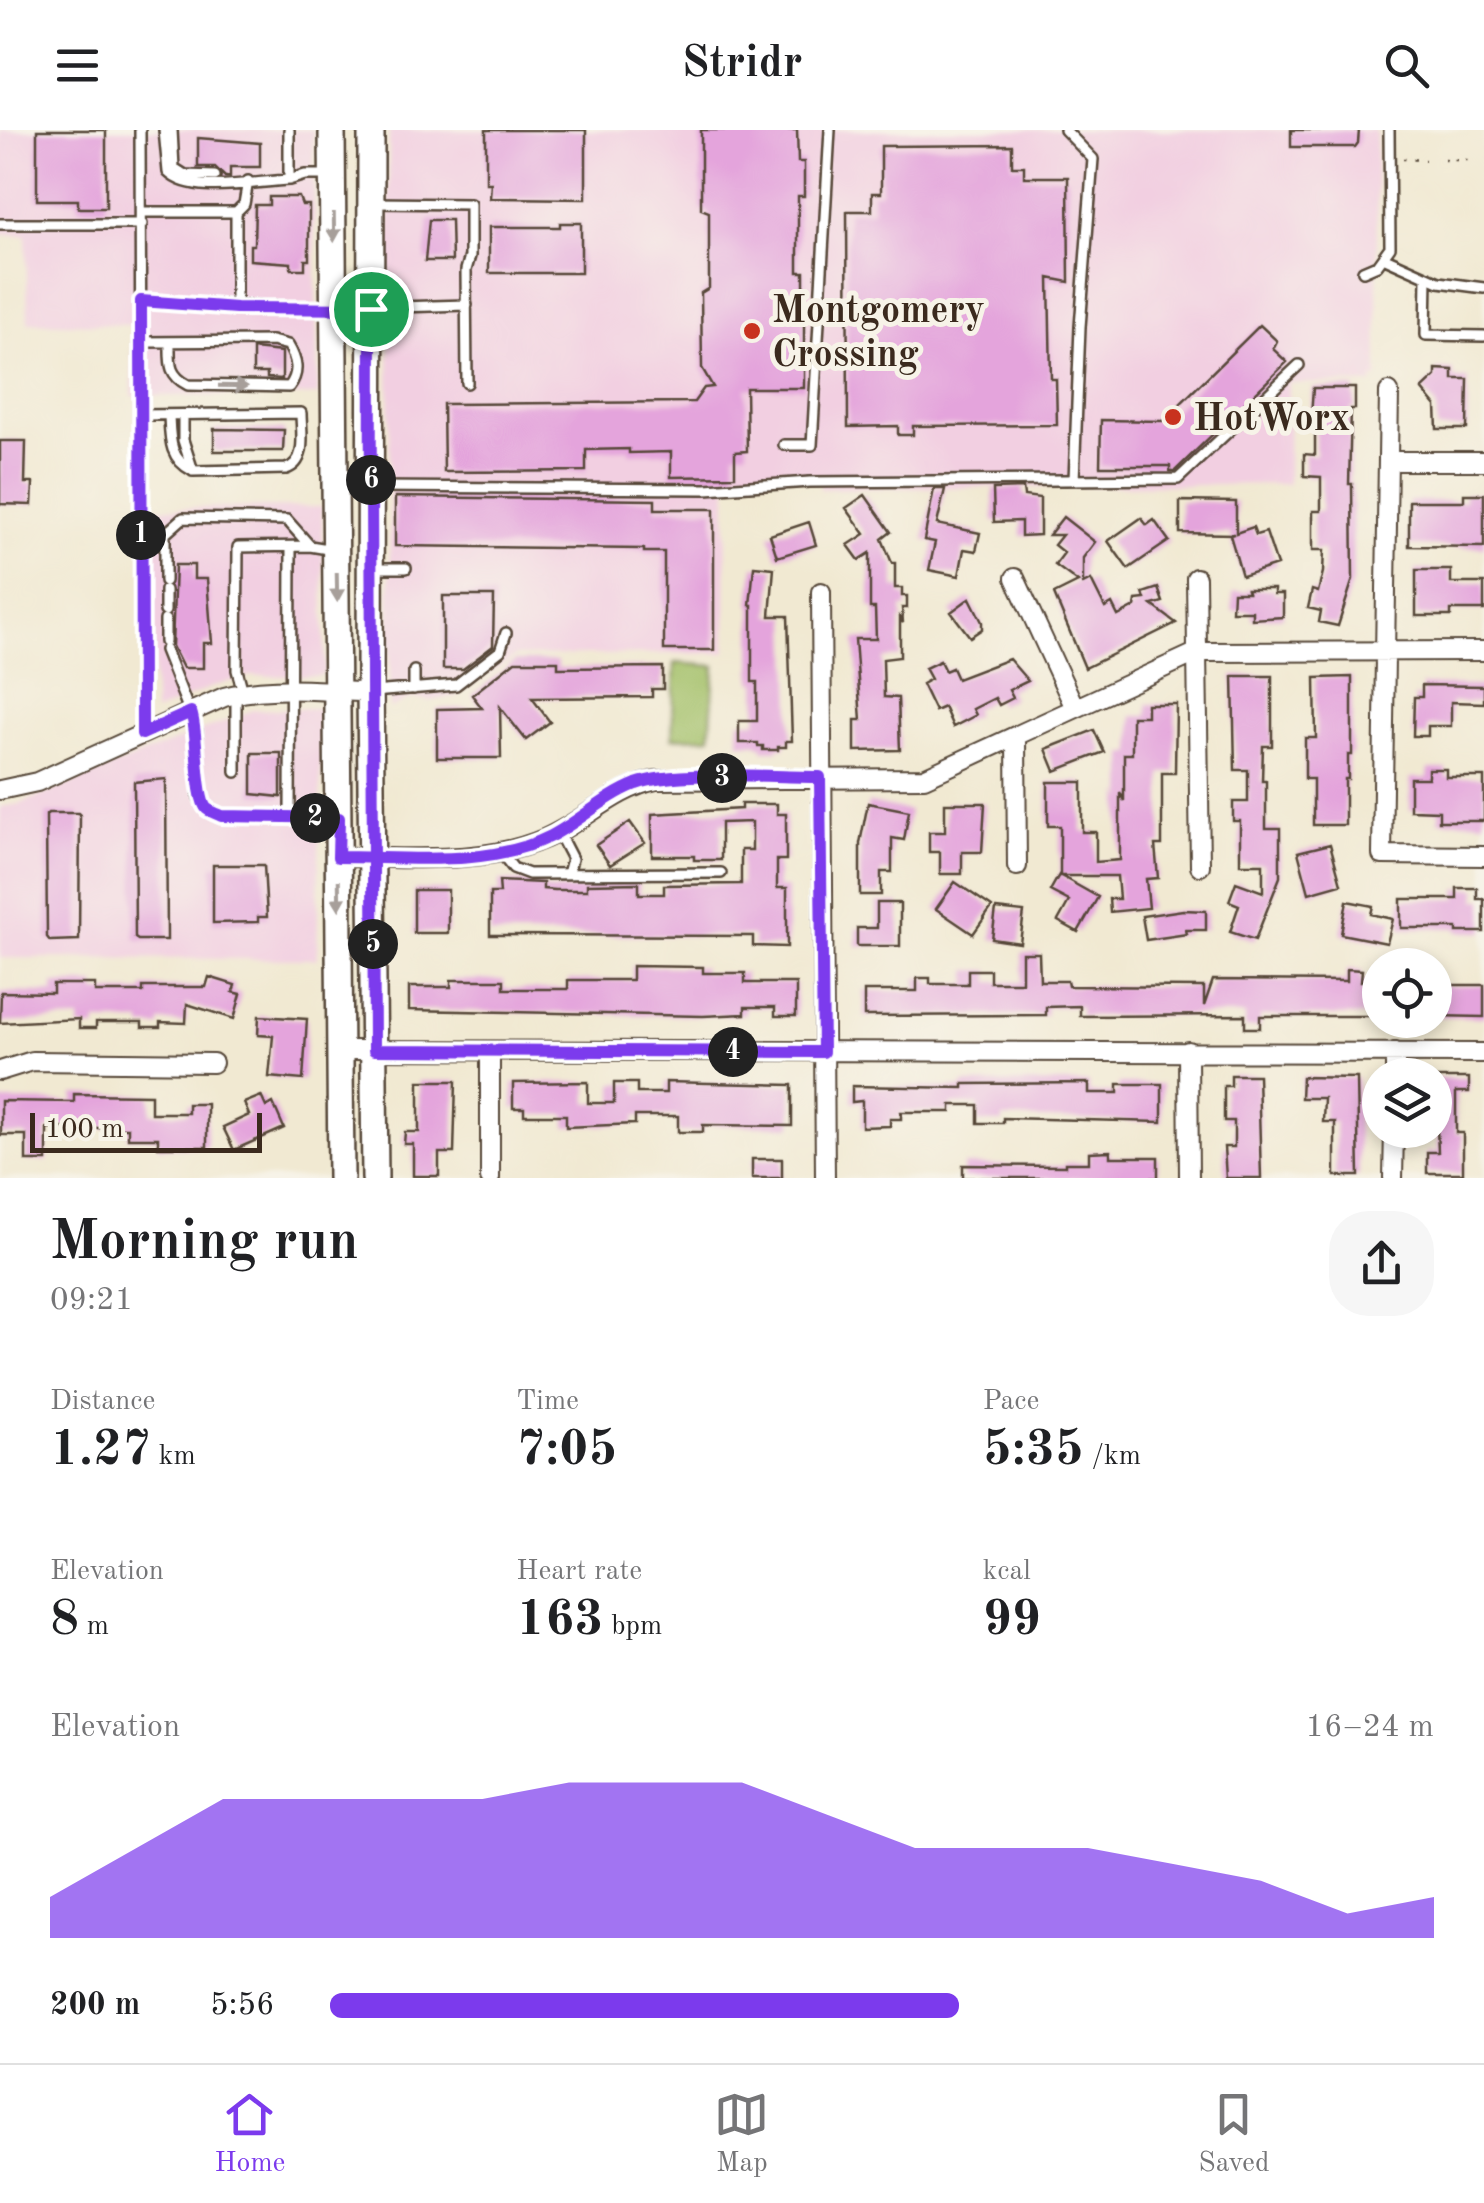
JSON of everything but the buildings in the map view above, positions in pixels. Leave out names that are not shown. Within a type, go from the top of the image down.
[{"type":"main road","points":[[332,130],[341,1178]]},
{"type":"main road","points":[[371,130],[370,692],[375,1178]]},
{"type":"street","points":[[1389,392],[1382,855],[1484,856]]},
{"type":"street","points":[[1388,460],[1484,461]]},
{"type":"street","points":[[1015,578],[1074,706]]},
{"type":"street","points":[[1196,578],[1200,866]]},
{"type":"street","points":[[821,592],[824,1178]]},
{"type":"street","points":[[338,857],[502,854],[558,832],[624,791],[656,780],[924,778],[1198,652],[1484,651]]},
{"type":"street","points":[[0,790],[37,782],[240,692],[370,692]]},
{"type":"street","points":[[1016,736],[1017,866]]},
{"type":"street","points":[[341,1050],[1484,1053]]},
{"type":"street","points":[[490,1051],[490,1178]]},
{"type":"street","points":[[1188,1051],[1189,1178]]},
{"type":"street","points":[[1395,1052],[1395,1058]]},
{"type":"street","points":[[0,1070],[32,1061],[213,1063]]},
{"type":"street","points":[[1394,1148],[1394,1178]]},
{"type":"lane","points":[[140,130],[142,734]]},
{"type":"lane","points":[[164,130],[168,172],[178,182],[239,185],[245,181]]},
{"type":"lane","points":[[172,130],[174,168],[185,175],[214,176]]},
{"type":"lane","points":[[288,130],[289,180]]},
{"type":"lane","points":[[784,445],[812,446],[830,130]]},
{"type":"lane","points":[[1065,130],[1092,159],[1074,480]]},
{"type":"lane","points":[[1363,271],[1377,265],[1390,247],[1389,130]]},
{"type":"lane","points":[[230,176],[245,181],[333,175]]},
{"type":"lane","points":[[0,224],[236,212],[244,204],[245,181]]},
{"type":"lane","points":[[371,202],[470,204],[467,383]]},
{"type":"lane","points":[[236,212],[236,308]]},
{"type":"lane","points":[[1382,257],[1439,282],[1484,288]]},
{"type":"lane","points":[[1426,276],[1426,335],[1484,336]]},
{"type":"lane","points":[[141,301],[236,308],[467,305]]},
{"type":"lane","points":[[141,342],[272,341],[288,345],[296,358],[296,378],[289,387],[188,385],[175,379],[170,370],[170,342]]},
{"type":"lane","points":[[370,487],[706,489],[810,482],[1178,479],[1299,365]]},
{"type":"lane","points":[[141,414],[169,414],[301,414],[300,458],[294,466],[193,471],[176,458],[171,446],[169,414]]},
{"type":"lane","points":[[183,414],[183,440],[193,471]]},
{"type":"lane","points":[[310,546],[287,520],[183,518],[165,534],[165,646],[198,731],[199,796],[207,810],[222,816],[339,818]]},
{"type":"lane","points":[[290,818],[291,546]]},
{"type":"lane","points":[[236,772],[240,692],[238,547],[310,546],[337,550]]},
{"type":"lane","points":[[370,568],[406,568]]},
{"type":"lane","points":[[370,692],[456,685],[500,650],[506,633]]},
{"type":"lane","points":[[414,671],[414,690]]},
{"type":"lane","points":[[558,832],[572,859],[568,874]]},
{"type":"lane","points":[[502,854],[518,871],[721,873]]},
{"type":"path","points":[[1403,159],[1425,160]]},
{"type":"path","points":[[1444,160],[1471,160]]},
{"type":"shaded area","points":[[0,130],[313,130],[318,396],[132,396],[132,325],[28,322],[26,235],[0,234]]},
{"type":"shaded area","points":[[389,130],[1376,130],[1378,379],[1373,379],[1373,384],[1289,383],[1288,484],[820,489],[820,476],[727,476],[726,653],[516,656],[456,696],[430,701],[412,698],[390,709]]},
{"type":"shaded area","points":[[322,507],[325,672],[319,676],[250,676],[214,686],[154,713],[153,508]]},
{"type":"shaded area","points":[[322,708],[317,959],[0,958],[0,807],[20,804],[253,710]]},
{"type":"green space","points":[[675,663],[715,666],[710,737],[672,738]]},
{"type":"place","name":"Montgomery Crossing","points":[[752,331]]},
{"type":"place","name":"HotWorx","points":[[1173,417]]},
{"type":"route","points":[[371,309],[236,308],[141,301],[142,734],[191,712],[198,731],[199,796],[207,810],[222,816],[339,818],[338,857],[372,857],[470,856],[502,854],[552,835],[636,784],[677,778],[820,777],[823,1052],[374,1050],[372,857],[370,692],[371,309]]}]
